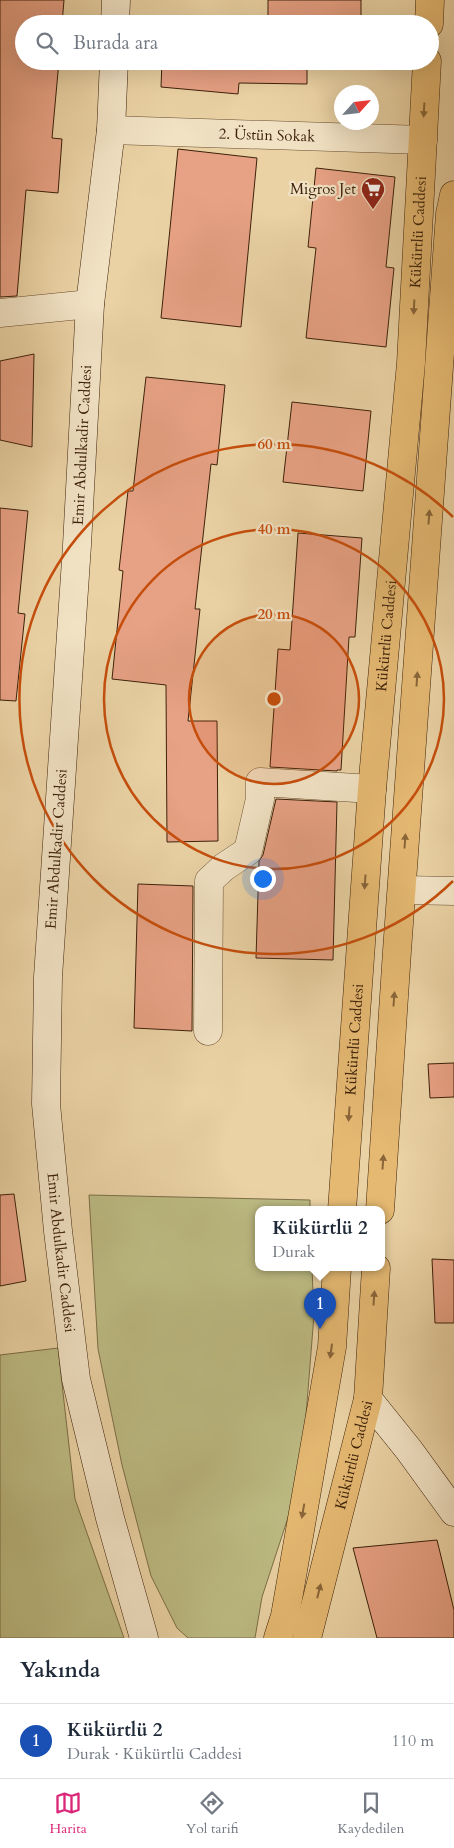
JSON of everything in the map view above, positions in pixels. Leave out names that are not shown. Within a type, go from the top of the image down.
[{"type":"main road","points":[[429,15],[430,0]]},
{"type":"main road","name":"Kükürtlü Caddesi","points":[[342,1206],[372,789],[411,363],[427,70]]},
{"type":"main road","name":"Kükürtlü Caddesi","points":[[380,1206],[402,890],[447,358],[450,214],[454,195]]},
{"type":"main road","points":[[278,1631],[332,1347],[337,1271]]},
{"type":"main road","name":"Kükürtlü Caddesi","points":[[307,1638],[368,1399],[376,1271]]},
{"type":"street","points":[[115,15],[116,0]]},
{"type":"street","name":"Emir Abdulkadir Caddesi","points":[[114,70],[111,130],[90,304],[77,545],[48,977],[46,1104],[58,1231],[76,1379],[110,1518],[144,1635]]},
{"type":"street","name":"2. Üstün Sokak","points":[[111,130],[423,140]]},
{"type":"street","points":[[0,312],[90,304]]},
{"type":"street","points":[[208,1031],[209,881],[224,867],[248,851],[260,799],[260,782],[372,789]]},
{"type":"street","points":[[402,890],[454,891]]},
{"type":"street","points":[[368,1399],[409,1450],[454,1512]]},
{"type":"shaded area","points":[[89,1195],[310,1200],[310,1206],[255,1206],[255,1271],[312,1271],[314,1315],[301,1478],[262,1597],[255,1638],[188,1638],[177,1628],[151,1576],[122,1465],[98,1349]]},
{"type":"shaded area","points":[[58,1348],[75,1499],[124,1638],[0,1638],[0,1355]]},
{"type":"building","points":[[0,0],[64,0],[63,15],[15,15],[15,70],[58,70],[52,138],[62,139],[58,193],[26,190],[17,296],[0,297]]},
{"type":"building","points":[[268,0],[361,0],[361,15],[268,15]]},
{"type":"building","points":[[162,70],[307,70],[307,84],[239,83],[238,94],[161,87]]},
{"type":"building","points":[[178,149],[257,158],[241,327],[161,318]]},
{"type":"building","points":[[316,168],[395,177],[386,267],[394,268],[386,347],[306,338],[316,248],[308,247]]},
{"type":"building","points":[[34,354],[32,447],[0,440],[0,361]]},
{"type":"building","points":[[146,377],[225,385],[217,465],[211,464],[195,609],[200,609],[188,721],[217,721],[218,841],[167,842],[166,685],[112,679],[123,571],[119,570],[128,491],[133,491]]},
{"type":"building","points":[[292,402],[371,411],[363,491],[283,482]]},
{"type":"building","points":[[0,508],[28,511],[18,613],[25,614],[16,701],[0,700]]},
{"type":"building","points":[[298,533],[362,538],[355,637],[349,637],[341,770],[337,771],[270,767],[278,649],[290,650]]},
{"type":"building","points":[[276,799],[337,802],[333,960],[256,958],[259,861],[263,855]]},
{"type":"building","points":[[138,884],[193,886],[192,1031],[134,1028]]},
{"type":"building","points":[[454,1063],[454,1097],[430,1098],[428,1064]]},
{"type":"building","points":[[14,1194],[26,1281],[0,1286],[0,1195]]},
{"type":"building","points":[[432,1259],[454,1260],[454,1323],[435,1323]]},
{"type":"building","points":[[437,1540],[454,1610],[454,1638],[377,1638],[353,1548]]},
{"type":"place","name":"Migros Jet","points":[[373,210]]},
{"type":"place","name":"Kükürtlü 2","points":[[320,1329]]}]
